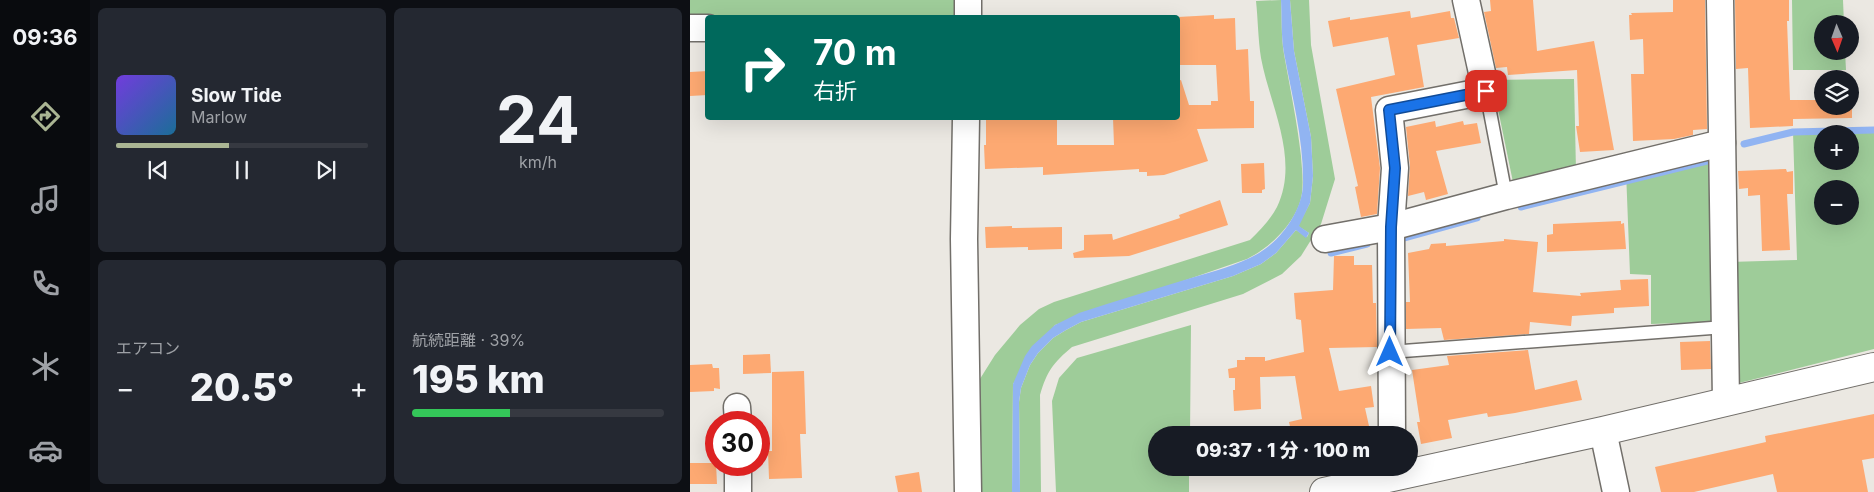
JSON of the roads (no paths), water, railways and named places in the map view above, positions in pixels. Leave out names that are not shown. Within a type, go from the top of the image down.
[{"type":"street","points":[[968,0],[968,15]]},
{"type":"street","points":[[1392,426],[1391,227],[1395,168],[1389,110],[1486,91],[1466,0]]},
{"type":"street","points":[[1720,0],[1726,401]]},
{"type":"street","points":[[690,28],[705,28]]},
{"type":"street","points":[[966,120],[964,239],[968,492]]},
{"type":"street","points":[[1324,239],[1391,227],[1506,196],[1722,143]]},
{"type":"street","points":[[1324,492],[1603,431],[1874,367]]},
{"type":"street","points":[[1603,431],[1616,492]]},
{"type":"street","points":[[738,476],[738,492]]},
{"type":"lane","points":[[1486,91],[1506,196]]},
{"type":"lane","points":[[1390,352],[1724,327]]},
{"type":"water","points":[[1281,0],[1290,0],[1294,51],[1311,137],[1313,176],[1310,203],[1299,226],[1309,233],[1306,238],[1296,230],[1276,253],[1261,264],[1233,276],[1081,322],[1053,338],[1038,353],[1030,365],[1021,388],[1019,402],[1020,492],[1012,492],[1013,384],[1025,356],[1032,346],[1055,325],[1079,313],[1226,267],[1259,253],[1275,241],[1294,215],[1302,195],[1303,168],[1297,119],[1283,47]]},
{"type":"waterway","points":[[1744,144],[1793,132],[1874,130]]},
{"type":"waterway","points":[[1521,207],[1711,160]]},
{"type":"waterway","points":[[1401,239],[1477,218]]},
{"type":"waterway","points":[[1331,253],[1367,244]]}]
